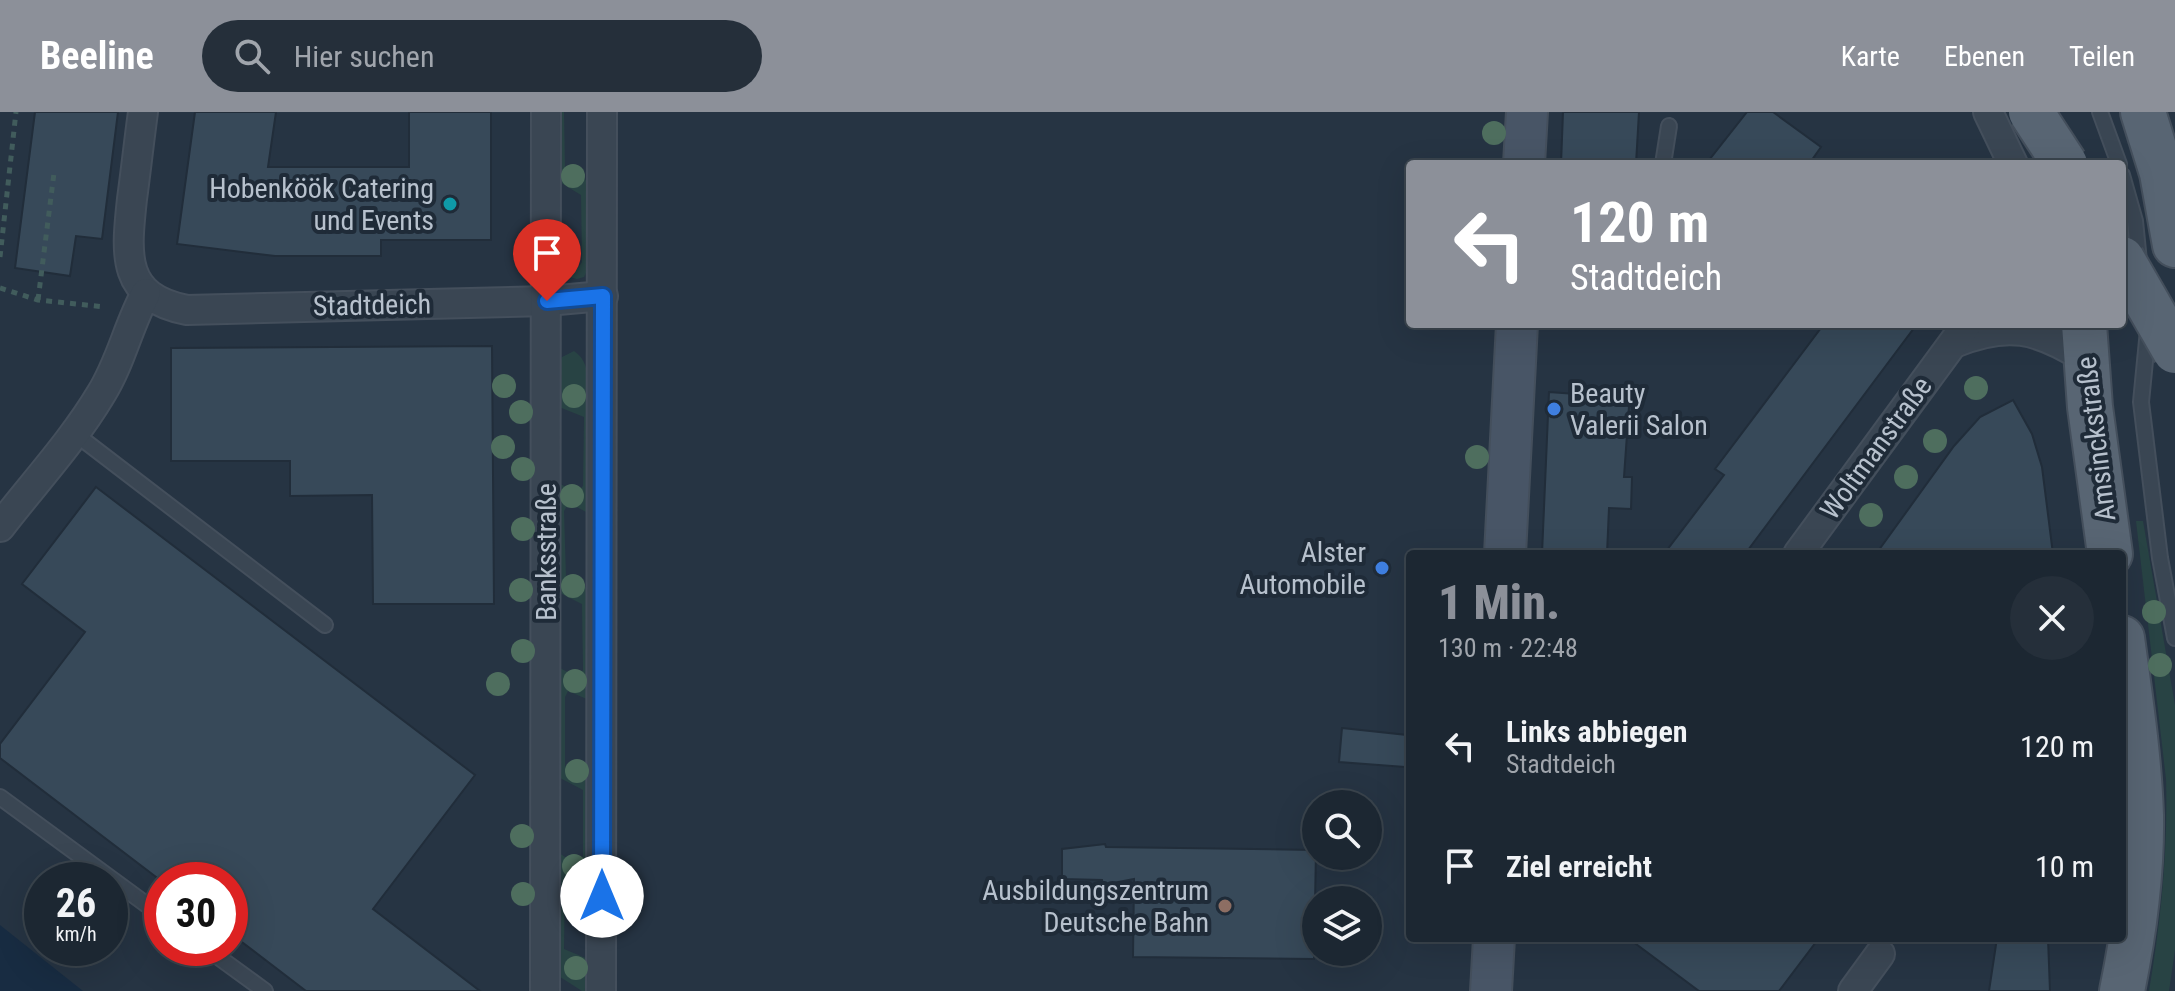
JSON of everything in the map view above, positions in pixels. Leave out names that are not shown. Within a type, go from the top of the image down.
[{"type":"main road","points":[[1524,160],[1527,112]]},
{"type":"main road","points":[[2031,112],[2061,160]]},
{"type":"main road","points":[[2054,112],[2063,160]]},
{"type":"main road","points":[[2143,112],[2162,173],[2175,245]]},
{"type":"main road","points":[[2163,112],[2175,129]]},
{"type":"main road","points":[[2126,266],[2175,351]]},
{"type":"main road","points":[[1505,550],[1517,328]]},
{"type":"main road","name":"Amsinckstraße","points":[[2085,341],[2110,550]]},
{"type":"main road","points":[[2122,991],[2133,928],[2141,817],[2126,671]]},
{"type":"main road","points":[[1491,991],[1494,942]]},
{"type":"street","points":[[0,527],[100,397],[119,363],[141,302],[127,245],[143,112]]},
{"type":"street","name":"Banksstraße","points":[[545,991],[546,112]]},
{"type":"street","name":"Banksstraße","points":[[601,991],[602,112]]},
{"type":"street","points":[[1988,112],[2011,160]]},
{"type":"street","name":"Stadtdeich","points":[[141,302],[187,310],[547,301],[603,296]]},
{"type":"street","name":"Woltmanstraße","points":[[1801,550],[1960,333],[1985,330],[2031,332],[2085,341]]},
{"type":"street","points":[[1853,991],[1880,954]]},
{"type":"lane","points":[[2100,112],[2118,160]]},
{"type":"lane","points":[[1664,160],[1669,126]]},
{"type":"lane","points":[[2126,189],[2135,221],[2149,340],[2141,402],[2160,558],[2175,638]]},
{"type":"lane","points":[[73,432],[325,625]]},
{"type":"lane","points":[[0,797],[144,903]]},
{"type":"lane","points":[[231,966],[265,991]]},
{"type":"path","points":[[0,257],[16,112]]},
{"type":"path","points":[[38,300],[54,173]]},
{"type":"path","points":[[0,288],[38,300],[141,302]]},
{"type":"green space","points":[[557,112],[564,112],[565,167],[589,182],[588,269],[584,277],[577,279],[562,275],[558,268],[559,256],[578,268],[582,262],[581,195],[558,181]]},
{"type":"green space","points":[[574,351],[583,361],[589,384],[590,514],[569,503],[564,511],[566,578],[588,588],[589,700],[568,691],[565,697],[565,766],[587,773],[589,886],[570,873],[565,881],[564,949],[588,959],[588,991],[582,991],[557,975],[559,853],[576,864],[583,856],[583,790],[560,778],[560,668],[577,677],[583,670],[582,604],[558,592],[558,483],[577,492],[583,486],[584,417],[559,407],[559,365],[562,357]]},
{"type":"green space","points":[[2136,521],[2143,521],[2175,705],[2175,950],[2169,991],[2149,991],[2163,885],[2166,779]]},
{"type":"water","points":[[0,925],[24,944],[24,966],[52,966],[83,991],[0,991]]},
{"type":"building","points":[[35,112],[118,112],[102,239],[76,236],[70,276],[15,268]]},
{"type":"building","points":[[195,112],[276,112],[268,167],[409,167],[409,112],[491,112],[491,240],[381,240],[381,256],[275,256],[177,244]]},
{"type":"building","points":[[1563,112],[1639,112],[1636,160],[1561,160]]},
{"type":"building","points":[[1747,112],[1773,112],[1821,147],[1812,160],[1709,160]]},
{"type":"building","points":[[1821,328],[1914,328],[1748,550],[1667,550],[1724,475],[1715,469]]},
{"type":"building","points":[[492,346],[494,604],[373,604],[372,495],[290,496],[290,461],[171,461],[171,348]]},
{"type":"building","points":[[1549,392],[1603,396],[1603,404],[1629,406],[1624,477],[1632,477],[1631,509],[1609,508],[1607,550],[1542,550]]},
{"type":"building","points":[[2013,400],[2032,434],[2042,467],[2052,550],[1879,550],[1954,446],[1980,417]]},
{"type":"building","points":[[96,487],[475,775],[373,909],[480,991],[306,991],[248,947],[248,862],[144,862],[144,868],[0,758],[0,744],[85,632],[22,584]]},
{"type":"building","points":[[1342,728],[1406,735],[1405,767],[1339,762]]},
{"type":"building","name":"Ausbildungszentrum Deutsche Bahn","points":[[1105,844],[1106,847],[1302,850],[1302,870],[1316,870],[1315,886],[1302,886],[1302,959],[1133,957],[1134,879],[1103,885],[1102,880],[1062,879],[1062,849]]},
{"type":"building","points":[[1633,942],[1816,942],[1779,991],[1699,991]]},
{"type":"building","points":[[1996,942],[2048,942],[2050,991],[1989,991]]},
{"type":"place","name":"Hobenköök Catering und Events","points":[[450,204]]},
{"type":"place","name":"Beauty Valerii Salon","points":[[1554,409]]},
{"type":"place","name":"Alster Automobile","points":[[1382,568]]},
{"type":"place","name":"Ausbildungszentrum Deutsche Bahn","points":[[1225,906]]},
{"type":"route","points":[[547,301],[603,296],[602,896]]}]
